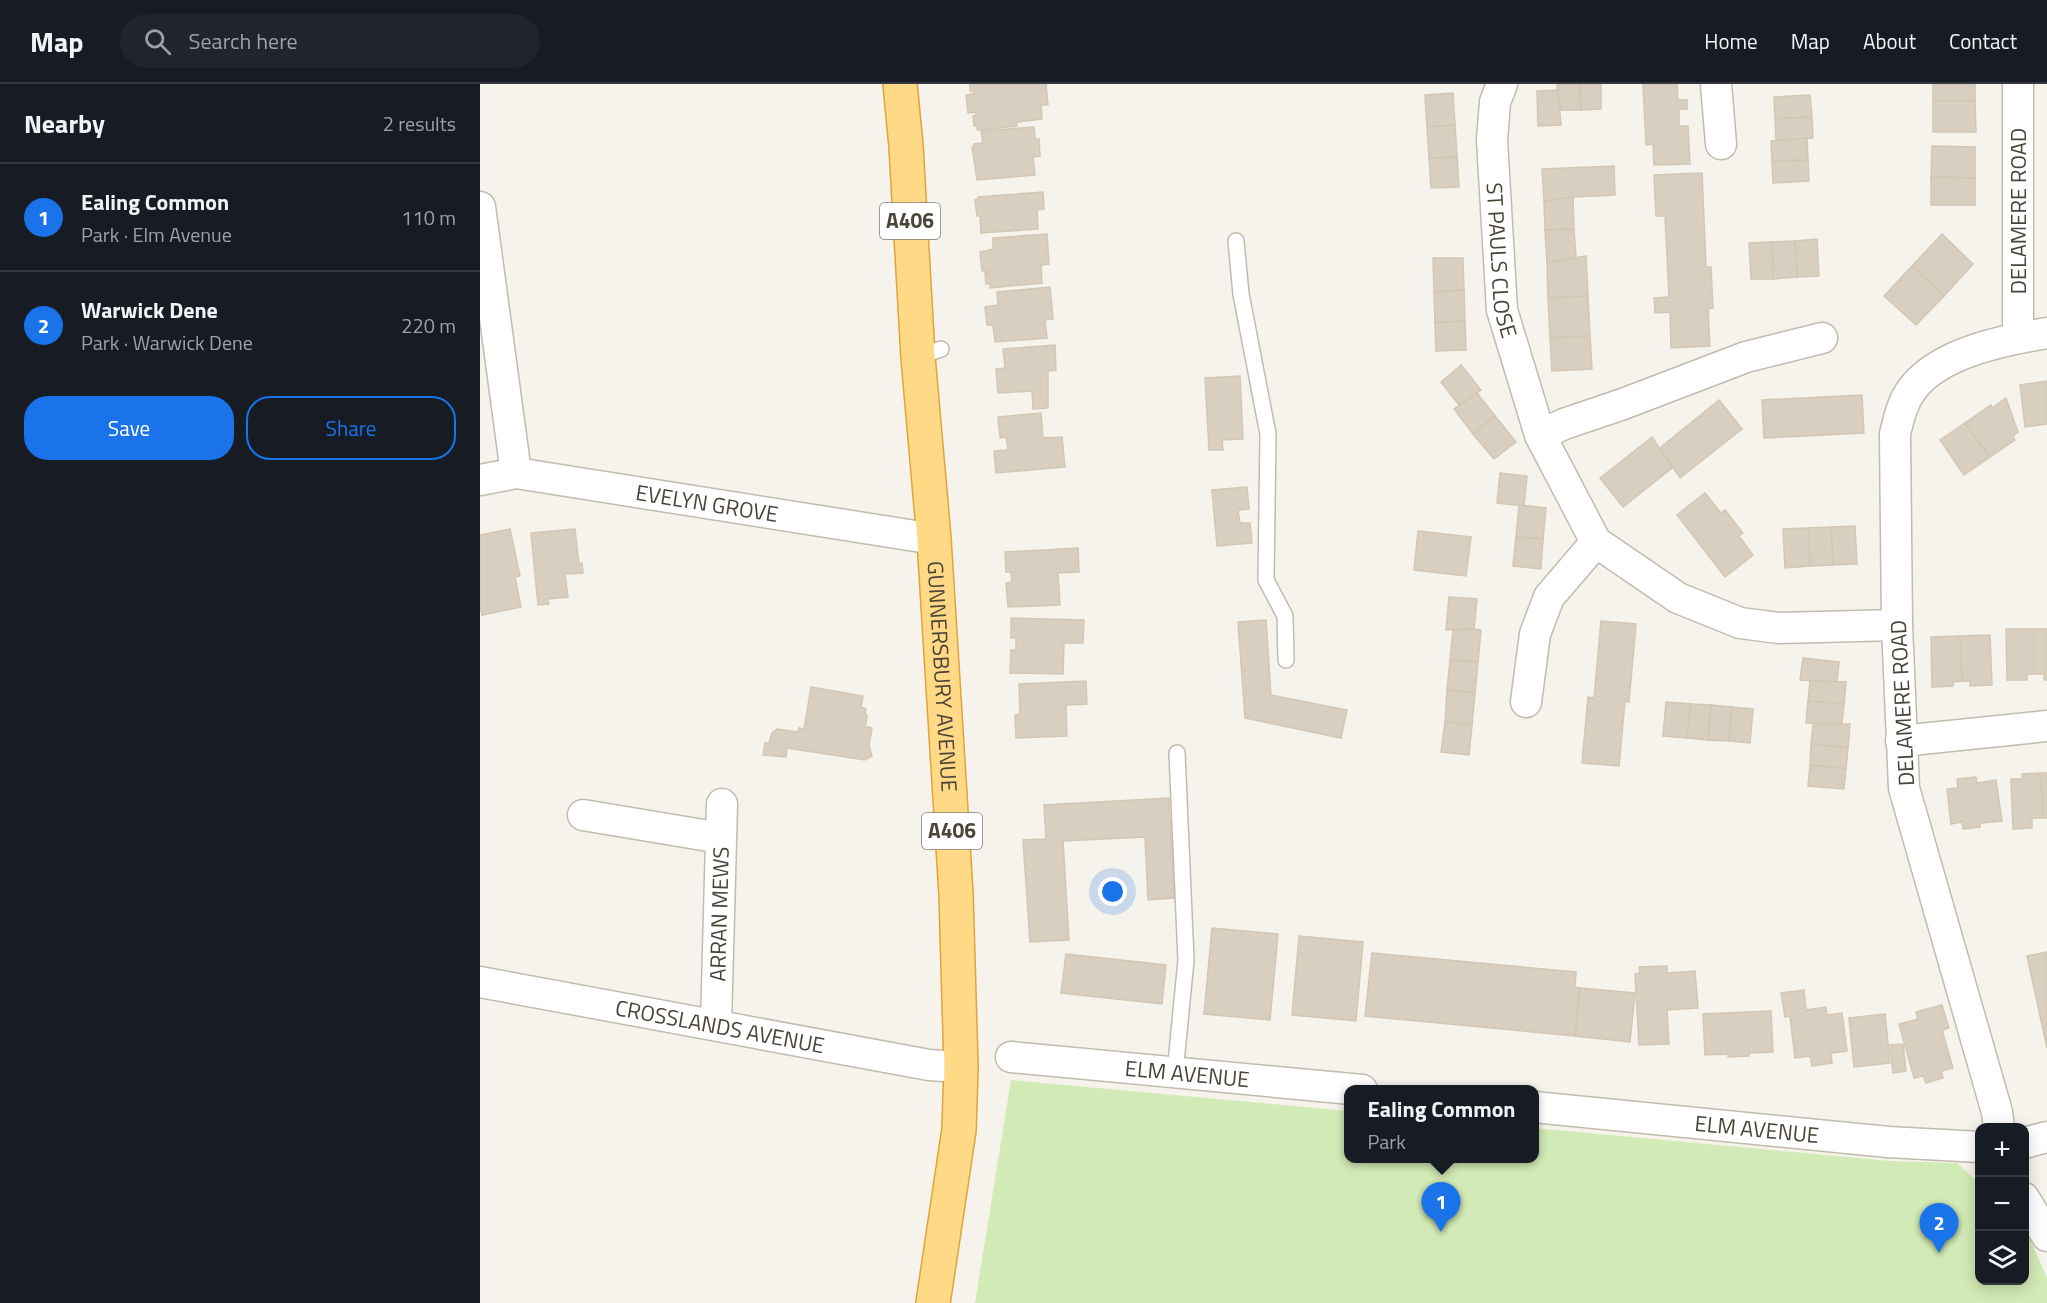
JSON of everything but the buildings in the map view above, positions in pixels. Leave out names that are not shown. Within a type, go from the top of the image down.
[{"type":"highway","name":"GUNNERSBURY AVENUE","points":[[900,84],[929,353],[934,539],[956,894],[961,1066],[959,1130],[933,1303]]},
{"type":"street","name":"ST PAULS CLOSE","points":[[1502,84],[1495,102],[1492,140],[1502,310],[1540,435],[1596,542],[1678,598],[1740,623],[1779,628],[1897,625]]},
{"type":"street","points":[[1716,84],[1721,144]]},
{"type":"street","name":"DELAMERE ROAD","points":[[2018,84],[2018,338]]},
{"type":"street","points":[[480,207],[516,473]]},
{"type":"street","name":"DELAMERE ROAD","points":[[1998,1123],[1904,788],[1897,625],[1895,434],[1901,408],[1914,387],[1935,368],[1989,345],[2047,333]]},
{"type":"street","points":[[1540,435],[1746,357],[1822,338]]},
{"type":"street","name":"EVELYN GROVE","points":[[480,480],[516,473],[934,539]]},
{"type":"street","points":[[1526,702],[1535,634],[1549,597],[1596,542]]},
{"type":"street","points":[[1901,741],[2047,726]]},
{"type":"street","name":"ARRAN MEWS","points":[[716,1024],[722,804]]},
{"type":"street","points":[[583,815],[721,838]]},
{"type":"street","name":"CROSSLANDS AVENUE","points":[[480,982],[929,1065],[961,1066]]},
{"type":"street","name":"ELM AVENUE","points":[[1011,1057],[1344,1087]]},
{"type":"street","name":"ELM AVENUE","points":[[1539,1107],[1887,1142],[1975,1147]]},
{"type":"street","points":[[2029,1142],[2047,1137]]},
{"type":"street","points":[[2029,1205],[2047,1236]]},
{"type":"lane","points":[[1236,241],[1241,294],[1268,434],[1266,580],[1286,616],[1286,660]]},
{"type":"lane","points":[[1175,1073],[1186,960],[1177,753]]},
{"type":"green space","points":[[1011,1080],[1344,1111],[1344,1163],[1539,1163],[1539,1128],[1890,1161],[1957,1163],[1975,1179],[1975,1285],[2029,1285],[2029,1237],[2047,1278],[2047,1303],[975,1303]]},
{"type":"place","name":"Ealing Common","points":[[1441,1232]]},
{"type":"place","name":"Warwick Dene","points":[[1939,1253]]}]
